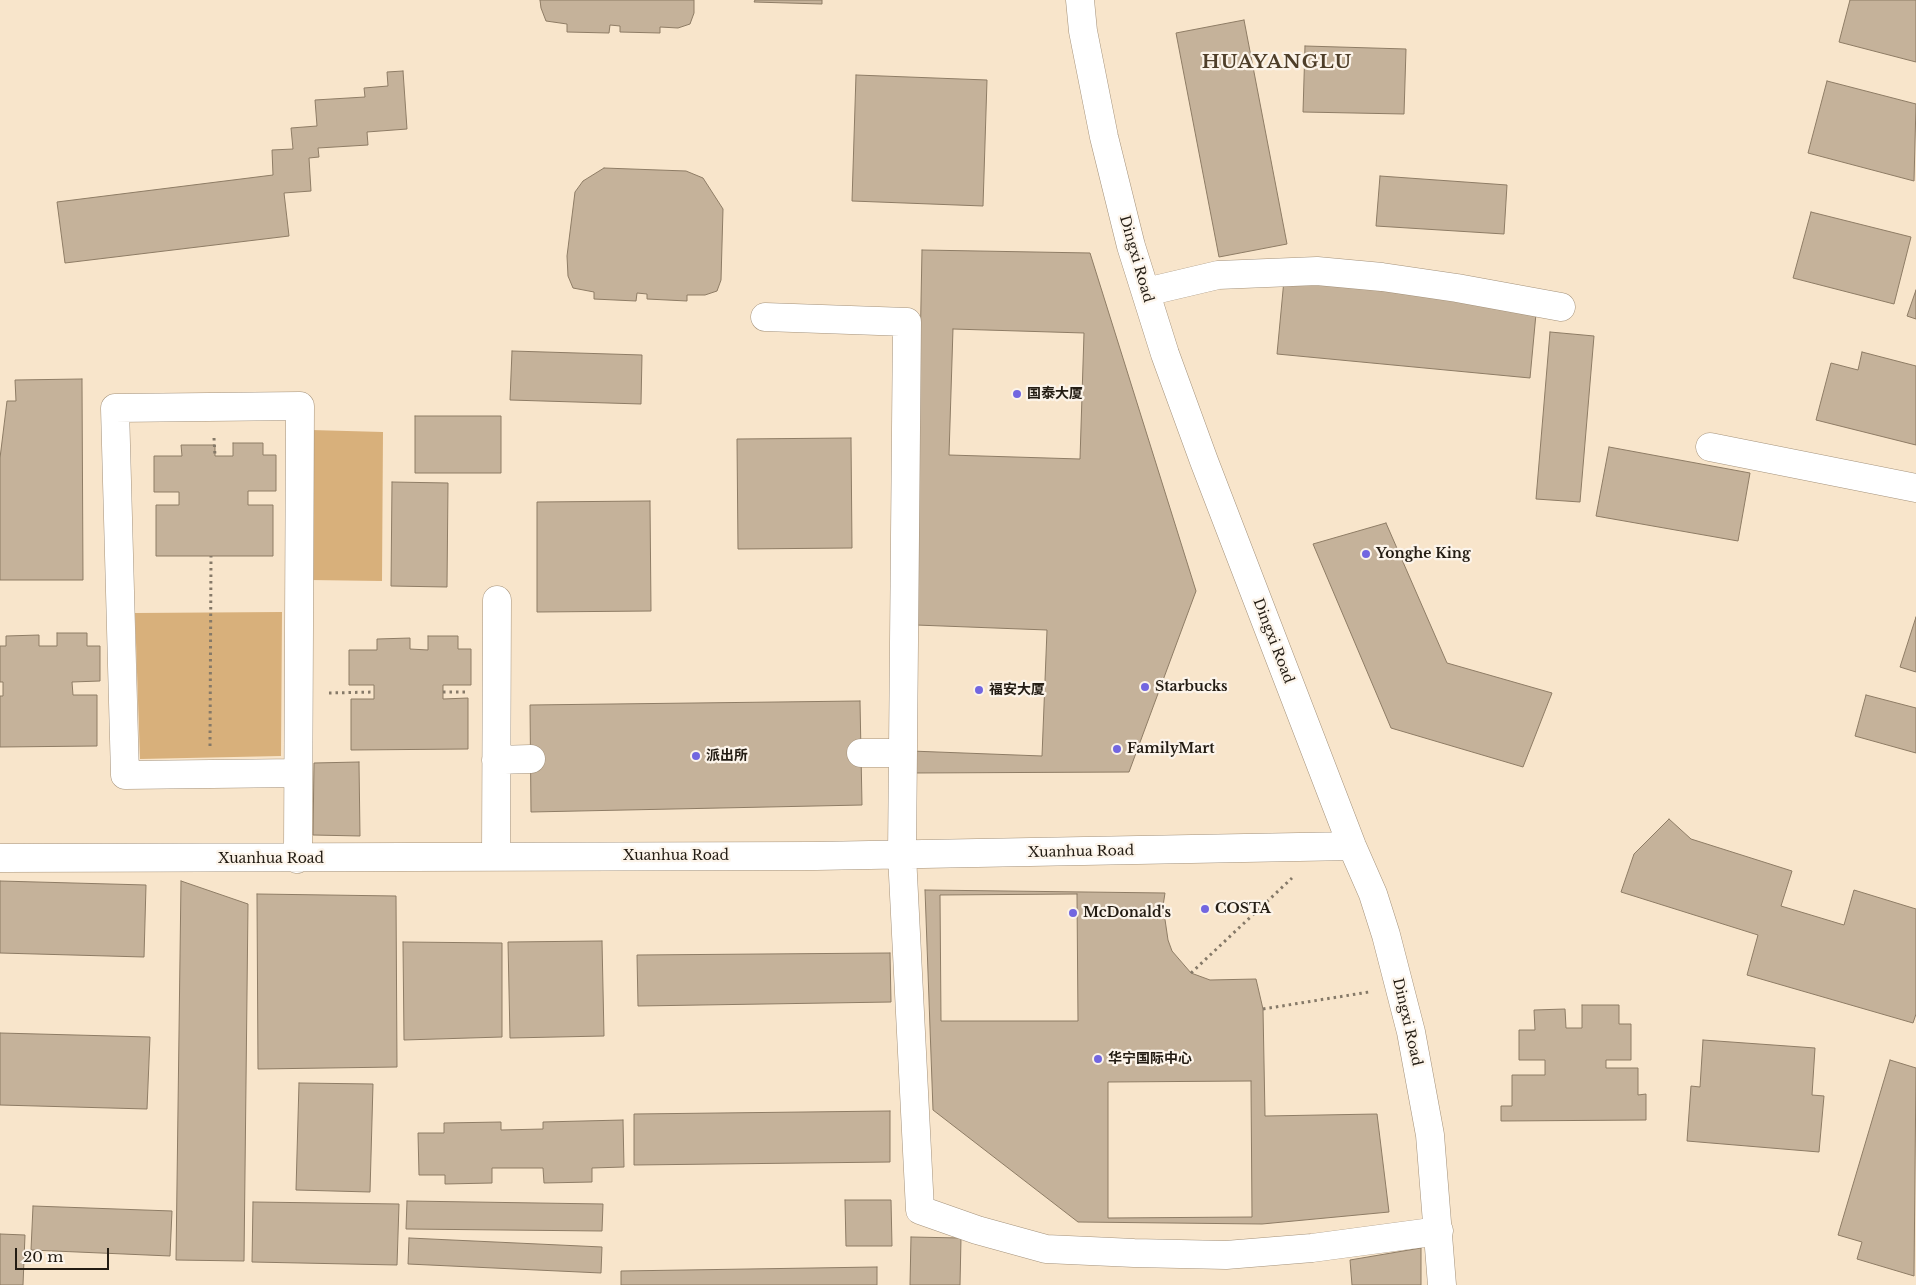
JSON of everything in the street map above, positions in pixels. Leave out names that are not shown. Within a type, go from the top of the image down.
[{"type":"street","name":"Dingxi Road","points":[[1080,0],[1083,31],[1104,137],[1131,246],[1146,292],[1204,461],[1352,846],[1373,894],[1386,935],[1411,1032],[1430,1135],[1442,1285]]},
{"type":"street","points":[[1146,292],[1218,276],[1317,271],[1382,277],[1457,288],[1561,307]]},
{"type":"street","points":[[765,316],[907,322],[902,855],[920,1210],[977,1230],[1046,1249],[1226,1255],[1312,1248],[1439,1231]]},
{"type":"street","points":[[297,859],[298,774],[300,406],[115,408],[125,775],[298,774]]},
{"type":"street","points":[[1710,447],[1916,488]]},
{"type":"street","points":[[496,857],[497,600]]},
{"type":"street","points":[[861,753],[903,753]]},
{"type":"street","points":[[496,760],[531,759]]},
{"type":"street","name":"Xuanhua Road","points":[[0,858],[297,859],[902,855],[1352,846]]},
{"type":"path","points":[[210,774],[211,556]]},
{"type":"path","points":[[298,694],[374,692]]},
{"type":"path","points":[[1190,973],[1294,877]]},
{"type":"path","points":[[1263,1009],[1377,990]]},
{"type":"shaded area","points":[[311,430],[383,432],[382,581],[310,580]]},
{"type":"shaded area","points":[[282,612],[281,756],[140,759],[135,613]]},
{"type":"building","points":[[540,0],[694,0],[694,13],[690,24],[678,28],[660,27],[660,33],[620,32],[620,26],[610,25],[609,33],[567,32],[567,24],[546,21]]},
{"type":"building","points":[[755,0],[822,0],[822,4],[754,2]]},
{"type":"building","points":[[1850,0],[1916,0],[1916,62],[1839,42]]},
{"type":"building","points":[[1244,20],[1287,244],[1219,257],[1176,33]]},
{"type":"building","points":[[1305,46],[1406,49],[1404,114],[1303,112]]},
{"type":"building","points":[[403,71],[407,129],[367,132],[368,145],[318,148],[319,157],[309,158],[311,191],[284,193],[289,236],[65,263],[57,202],[273,175],[272,150],[293,149],[291,128],[317,126],[315,100],[365,97],[364,88],[388,86],[387,72]]},
{"type":"building","points":[[856,75],[987,80],[983,206],[852,201]]},
{"type":"building","points":[[1827,81],[1916,104],[1914,181],[1808,153]]},
{"type":"building","points":[[604,168],[686,171],[703,178],[723,209],[721,280],[717,291],[705,295],[687,295],[687,301],[647,299],[647,294],[637,293],[636,301],[594,299],[594,292],[573,288],[568,276],[567,256],[575,192],[583,181]]},
{"type":"building","points":[[1380,176],[1507,185],[1504,234],[1376,226]]},
{"type":"building","points":[[1811,212],[1911,237],[1894,304],[1793,278]]},
{"type":"building","points":[[922,250],[1090,253],[1196,591],[1129,772],[912,773]]},
{"type":"building","points":[[1284,280],[1537,303],[1530,378],[1277,354]]},
{"type":"building","points":[[1916,290],[1916,319],[1907,316]]},
{"type":"building","name":"国泰大厦","points":[[953,329],[1084,333],[1080,459],[949,455]]},
{"type":"building","points":[[1550,332],[1594,336],[1580,502],[1536,499]]},
{"type":"building","points":[[512,351],[642,355],[641,404],[510,400]]},
{"type":"building","points":[[1862,352],[1916,366],[1916,445],[1816,420],[1831,363],[1858,370]]},
{"type":"building","points":[[82,379],[83,580],[0,580],[0,458],[7,401],[16,401],[15,380]]},
{"type":"building","points":[[415,416],[501,416],[501,473],[415,473]]},
{"type":"building","points":[[851,438],[852,548],[738,549],[737,439]]},
{"type":"building","points":[[233,443],[263,443],[263,455],[276,455],[276,491],[248,491],[248,505],[273,505],[273,556],[156,556],[156,505],[179,505],[179,492],[154,492],[154,456],[182,456],[181,445],[215,445],[215,456],[233,456]]},
{"type":"building","points":[[1609,447],[1750,473],[1738,541],[1596,516]]},
{"type":"building","points":[[392,482],[448,483],[447,587],[391,586]]},
{"type":"building","points":[[650,501],[651,611],[537,612],[537,502]]},
{"type":"building","points":[[1386,523],[1447,663],[1552,693],[1523,767],[1391,728],[1313,544]]},
{"type":"building","points":[[1916,617],[1916,672],[1900,667]]},
{"type":"building","name":"福安大厦","points":[[916,625],[1047,630],[1042,756],[911,751]]},
{"type":"building","points":[[57,633],[87,633],[87,646],[100,646],[100,681],[72,682],[73,695],[97,695],[97,746],[0,747],[0,696],[3,696],[3,682],[0,682],[0,646],[6,646],[6,636],[39,635],[39,646],[57,646]]},
{"type":"building","points":[[428,636],[458,636],[458,649],[471,649],[471,685],[443,685],[443,699],[468,698],[468,749],[351,750],[351,699],[374,699],[374,685],[349,685],[349,650],[377,650],[377,639],[410,638],[410,649],[428,650]]},
{"type":"building","points":[[1866,695],[1916,708],[1916,753],[1855,736]]},
{"type":"building","name":"派出所","points":[[860,701],[862,805],[531,812],[530,705]]},
{"type":"building","points":[[359,762],[360,836],[313,835],[314,763]]},
{"type":"building","points":[[1669,819],[1691,839],[1792,871],[1781,906],[1844,925],[1854,890],[1916,909],[1916,1014],[1913,1023],[1747,975],[1758,935],[1621,892],[1634,854]]},
{"type":"building","points":[[0,881],[146,885],[144,957],[0,953]]},
{"type":"building","points":[[181,881],[248,904],[244,1261],[176,1260]]},
{"type":"building","name":"华宁国际中心","points":[[925,890],[1165,893],[1163,906],[1168,940],[1172,951],[1191,973],[1210,980],[1256,979],[1263,1009],[1265,1116],[1377,1114],[1389,1212],[1262,1224],[1078,1222],[933,1110]]},
{"type":"building","points":[[257,894],[396,896],[397,1067],[258,1069]]},
{"type":"building","points":[[1077,894],[1078,1021],[941,1021],[940,895]]},
{"type":"building","points":[[602,941],[604,1036],[510,1038],[508,942]]},
{"type":"building","points":[[403,942],[502,943],[502,1037],[404,1040]]},
{"type":"building","points":[[890,953],[891,1002],[638,1006],[637,955]]},
{"type":"building","points":[[1582,1005],[1619,1005],[1619,1024],[1631,1024],[1631,1060],[1606,1060],[1606,1068],[1638,1068],[1638,1095],[1646,1094],[1646,1120],[1501,1121],[1501,1106],[1512,1106],[1512,1075],[1545,1075],[1545,1060],[1519,1060],[1519,1030],[1535,1030],[1534,1010],[1565,1009],[1566,1028],[1582,1028]]},
{"type":"building","points":[[0,1033],[150,1037],[147,1109],[0,1105]]},
{"type":"building","points":[[1703,1040],[1815,1048],[1812,1095],[1824,1096],[1819,1152],[1687,1141],[1691,1086],[1700,1087]]},
{"type":"building","points":[[1890,1060],[1916,1068],[1914,1276],[1857,1259],[1862,1242],[1838,1235]]},
{"type":"building","points":[[1251,1081],[1252,1217],[1108,1218],[1108,1082]]},
{"type":"building","points":[[299,1083],[373,1084],[370,1192],[296,1190]]},
{"type":"building","points":[[890,1111],[890,1162],[634,1165],[634,1114]]},
{"type":"building","points":[[623,1120],[624,1167],[592,1168],[592,1182],[544,1183],[543,1168],[492,1168],[492,1183],[445,1184],[445,1175],[419,1175],[418,1133],[444,1133],[444,1123],[501,1122],[501,1130],[543,1129],[543,1122]]},
{"type":"building","points":[[845,1200],[891,1200],[892,1246],[846,1246]]},
{"type":"building","points":[[407,1201],[603,1204],[602,1231],[406,1229]]},
{"type":"building","points":[[253,1202],[399,1204],[397,1265],[252,1262]]},
{"type":"building","points":[[33,1206],[172,1211],[170,1256],[31,1250]]},
{"type":"building","points":[[0,1234],[25,1235],[23,1285],[0,1285]]},
{"type":"building","points":[[911,1237],[961,1238],[960,1285],[910,1285]]},
{"type":"building","points":[[409,1238],[602,1247],[601,1273],[408,1264]]},
{"type":"building","points":[[1421,1248],[1421,1285],[1352,1285],[1350,1260]]},
{"type":"building","points":[[877,1267],[877,1285],[621,1285],[621,1271]]},
{"type":"place","name":"国泰大厦","points":[[1017,394]]},
{"type":"place","name":"Yonghe King","points":[[1366,554]]},
{"type":"place","name":"Starbucks","points":[[1145,687]]},
{"type":"place","name":"福安大厦","points":[[979,690]]},
{"type":"place","name":"FamilyMart","points":[[1117,749]]},
{"type":"place","name":"派出所","points":[[696,756]]},
{"type":"place","name":"COSTA","points":[[1205,909]]},
{"type":"place","name":"McDonald's","points":[[1073,913]]},
{"type":"place","name":"华宁国际中心","points":[[1098,1059]]},
{"type":"district","name":"HUAYANGLU","points":[[1277,63]]}]
